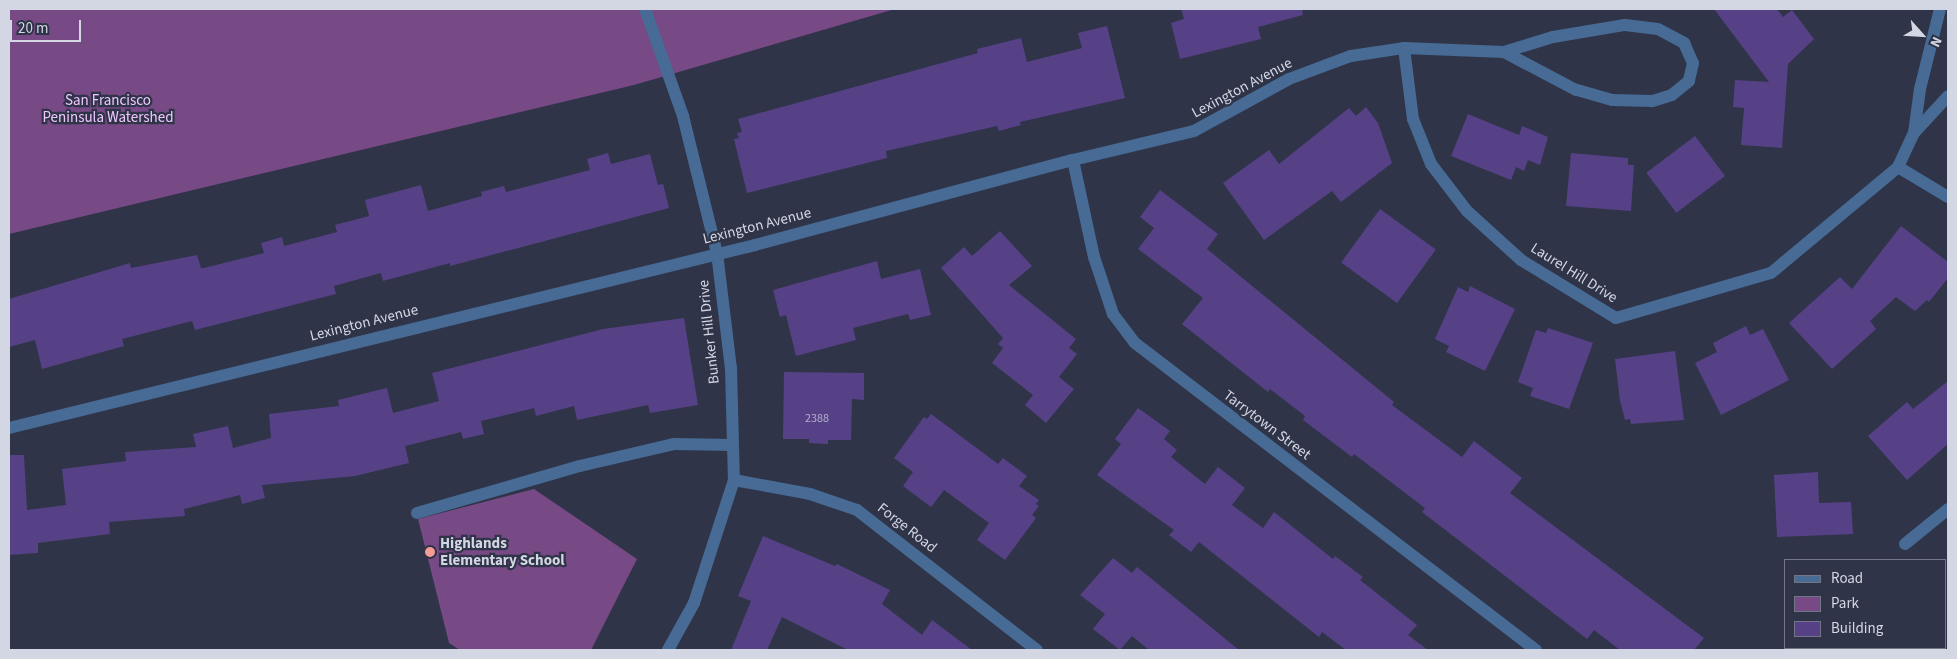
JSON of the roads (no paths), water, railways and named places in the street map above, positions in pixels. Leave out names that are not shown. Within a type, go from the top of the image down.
[{"type":"street","name":"Bunker Hill Drive","points":[[645,9],[683,116],[717,253],[732,368],[734,480],[694,603],[668,650]]},
{"type":"street","name":"Laurel Hill Drive","points":[[1914,134],[1920,89],[1940,9]]},
{"type":"street","name":"Lexington Avenue","points":[[9,428],[717,253],[1073,160],[1194,131],[1289,79],[1351,56],[1404,48],[1504,52],[1553,37],[1625,25],[1658,29],[1676,38],[1684,43],[1693,63],[1689,81],[1672,94],[1652,101],[1612,100],[1576,90],[1504,52]]},
{"type":"street","name":"Laurel Hill Drive","points":[[1404,48],[1413,119],[1431,164],[1467,210],[1521,260],[1616,318],[1771,273],[1898,167],[1914,134],[1948,96]]},
{"type":"street","name":"Tarrytown Street","points":[[1073,160],[1094,257],[1110,304],[1135,342],[1536,650]]},
{"type":"street","points":[[1898,167],[1948,197]]},
{"type":"street","points":[[417,513],[580,466],[674,444],[733,445]]},
{"type":"street","name":"Forge Road","points":[[734,480],[810,494],[857,510],[1037,650]]},
{"type":"street","points":[[1905,544],[1948,510]]},
{"type":"place","name":"Highlands Elementary School","points":[[430,552]]},
{"type":"park label","name":"San Francisco Peninsula Watershed","points":[[108,108]]}]
